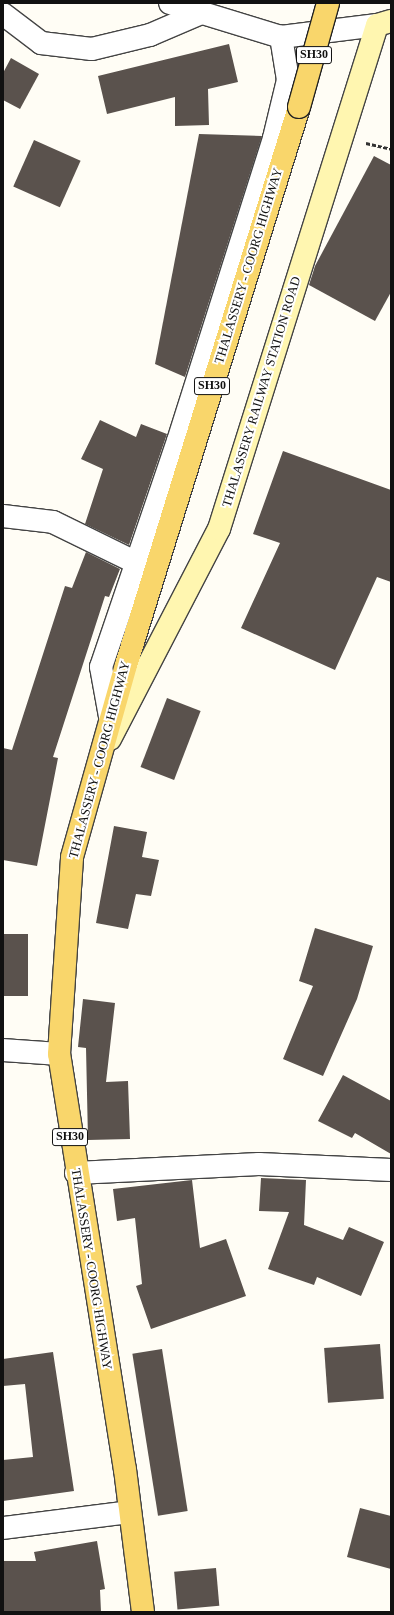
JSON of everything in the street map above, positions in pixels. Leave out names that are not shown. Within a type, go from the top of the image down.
[{"type":"main road","name":"THALASSERY - COORG HIGHWAY","points":[[143,1612],[130,1512],[76,1173],[59,1054],[72,857],[102,756],[126,665],[328,3]]},
{"type":"main road","name":"THALASSERY RAILWAY STATION ROAD","points":[[102,756],[219,529],[384,23]]},
{"type":"street","points":[[170,3],[281,37],[384,23]]},
{"type":"street","points":[[3,14],[41,43],[92,49],[150,34],[201,13]]},
{"type":"street","points":[[111,722],[101,667],[137,563],[274,138],[288,80],[281,37]]},
{"type":"street","points":[[3,516],[53,522],[137,563]]},
{"type":"street","points":[[3,1050],[59,1054]]},
{"type":"street","points":[[76,1173],[260,1164],[391,1170]]},
{"type":"street","points":[[3,1528],[130,1512]]},
{"type":"building","points":[[229,44],[238,82],[208,89],[209,125],[175,126],[175,97],[107,114],[98,76]]},
{"type":"building","points":[[11,58],[39,74],[20,109],[3,100],[3,73]]},
{"type":"building","points":[[199,134],[262,136],[185,377],[155,364]]},
{"type":"building","points":[[34,140],[81,161],[60,207],[13,187]]},
{"type":"building","points":[[374,156],[391,165],[391,292],[375,321],[309,285],[315,266]]},
{"type":"building","points":[[100,420],[136,437],[141,424],[167,434],[129,545],[85,524],[103,469],[81,459]]},
{"type":"building","points":[[283,451],[391,490],[391,582],[377,577],[335,670],[241,628],[280,543],[253,534]]},
{"type":"building","points":[[86,552],[120,569],[109,597],[105,596],[53,757],[58,758],[37,866],[3,860],[3,748],[12,750],[65,586],[72,588]]},
{"type":"building","points":[[167,698],[201,711],[174,780],[140,767]]},
{"type":"building","points":[[114,826],[147,832],[142,857],[159,860],[151,896],[136,894],[128,929],[96,923]]},
{"type":"building","points":[[315,928],[373,946],[357,999],[323,1076],[283,1059],[313,986],[299,981]]},
{"type":"building","points":[[3,934],[28,934],[28,996],[3,996]]},
{"type":"building","points":[[83,999],[115,1003],[106,1082],[128,1081],[130,1139],[88,1140],[86,1048],[78,1047]]},
{"type":"building","points":[[343,1075],[391,1101],[391,1154],[355,1133],[352,1138],[318,1121]]},
{"type":"building","points":[[261,1178],[306,1180],[304,1225],[343,1240],[349,1227],[384,1242],[361,1296],[317,1277],[314,1285],[268,1269],[289,1212],[259,1211]]},
{"type":"building","points":[[192,1180],[200,1248],[226,1239],[246,1296],[151,1329],[136,1286],[142,1284],[135,1218],[117,1221],[113,1189]]},
{"type":"building","points":[[380,1344],[384,1399],[328,1403],[324,1348]]},
{"type":"building","points":[[162,1349],[188,1511],[158,1516],[132,1354]]},
{"type":"building","points":[[53,1352],[74,1491],[3,1501],[3,1460],[33,1457],[25,1384],[3,1386],[3,1359]]},
{"type":"building","points":[[360,1508],[391,1516],[391,1569],[347,1557]]},
{"type":"building","points":[[97,1541],[105,1589],[100,1590],[101,1612],[3,1612],[3,1561],[36,1561],[34,1552]]},
{"type":"building","points":[[216,1568],[219,1606],[177,1610],[174,1572]]}]
